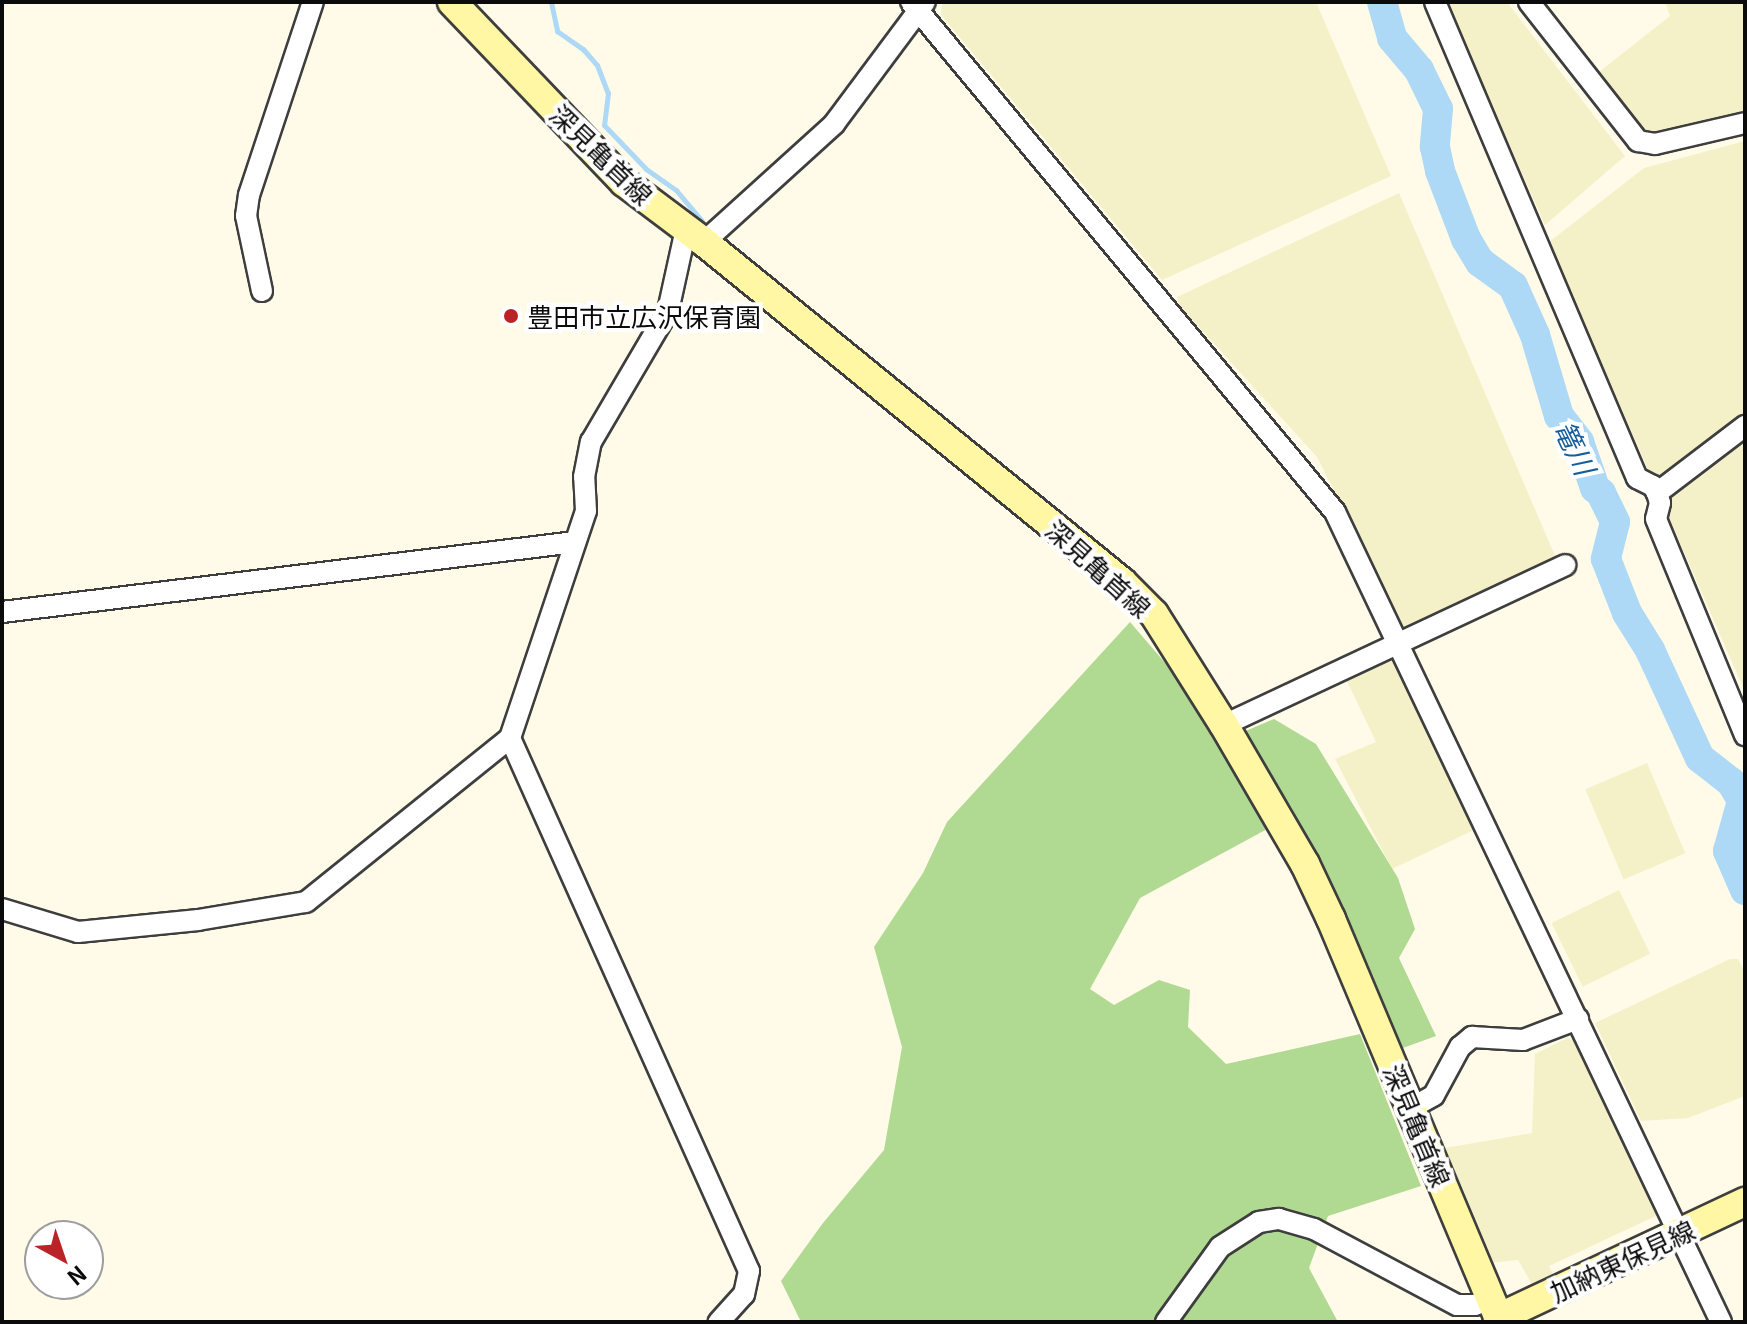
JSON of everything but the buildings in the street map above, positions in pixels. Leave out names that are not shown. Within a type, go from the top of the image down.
[{"type":"main road","name":"深見亀首線","points":[[452,2],[624,182],[695,235],[1122,582],[1154,614],[1224,725],[1318,891],[1496,1313]]},
{"type":"main road","name":"加納東保見線","points":[[1496,1313],[1745,1202]]},
{"type":"street","points":[[262,291],[246,216],[249,195],[313,2]]},
{"type":"street","points":[[1435,2],[1637,478],[1653,486],[1657,493],[1660,503],[1656,519],[1745,735]]},
{"type":"street","points":[[1529,2],[1638,141],[1655,144],[1745,123]]},
{"type":"street","points":[[2,909],[78,932],[198,920],[306,902],[510,738],[586,511],[584,477],[591,442],[668,311],[695,235],[834,124],[918,4],[1335,512],[1721,1322]]},
{"type":"street","points":[[1657,493],[1745,426]]},
{"type":"street","points":[[2,612],[575,542]]},
{"type":"street","points":[[1224,725],[1565,565]]},
{"type":"street","points":[[510,738],[749,1271],[744,1294],[719,1322]]},
{"type":"street","points":[[1411,1108],[1434,1095],[1460,1047],[1472,1037],[1523,1040],[1578,1019]]},
{"type":"street","points":[[1166,1322],[1220,1247],[1259,1222],[1279,1219],[1314,1229],[1457,1305],[1475,1305],[1496,1313]]},
{"type":"shaded area","points":[[942,2],[1316,2],[1391,176],[1162,280],[941,15]]},
{"type":"shaded area","points":[[1446,2],[1507,2],[1625,156],[1545,225]]},
{"type":"shaded area","points":[[1665,2],[1745,2],[1745,114],[1650,135],[1633,122],[1599,72],[1670,16]]},
{"type":"shaded area","points":[[1745,141],[1745,692],[1549,242],[1644,168]]},
{"type":"shaded area","points":[[1399,193],[1556,558],[1405,629],[1317,457],[1178,304],[1177,297]]},
{"type":"shaded area","points":[[1396,655],[1474,830],[1392,869],[1335,759],[1376,742],[1343,673]]},
{"type":"shaded area","points":[[1647,763],[1685,853],[1624,879],[1585,789]]},
{"type":"shaded area","points":[[1619,890],[1650,954],[1583,987],[1552,923]]},
{"type":"shaded area","points":[[1730,959],[1738,959],[1745,972],[1745,1096],[1688,1118],[1641,1121],[1595,1023]]},
{"type":"shaded area","points":[[1567,1038],[1579,1041],[1660,1214],[1549,1266],[1555,1278],[1534,1288],[1518,1260],[1488,1263],[1445,1148],[1532,1133],[1535,1054]]},
{"type":"green space","points":[[1130,622],[1203,707],[1237,778],[1269,828],[1140,898],[1090,989],[1114,1005],[1159,980],[1190,990],[1188,1027],[1226,1064],[1360,1034],[1421,1186],[1328,1216],[1309,1268],[1338,1322],[801,1322],[781,1281],[823,1223],[884,1150],[902,1047],[874,947],[923,873],[947,822]]},
{"type":"green space","points":[[1274,719],[1316,744],[1398,878],[1415,929],[1399,958],[1436,1036],[1400,1049],[1292,808],[1241,733]]},
{"type":"waterway","points":[[551,2],[557,31],[583,49],[597,65],[608,93],[604,125],[646,169],[676,190],[702,221]]},
{"type":"waterway","name":"篭川","points":[[1382,2],[1392,38],[1419,70],[1438,109],[1435,147],[1440,171],[1466,239],[1480,262],[1513,286],[1535,335],[1559,416],[1579,442],[1595,488],[1601,493],[1615,522],[1606,559],[1627,613],[1650,650],[1700,758],[1731,782],[1745,805]]},
{"type":"waterway","name":"篭川","points":[[1742,801],[1728,851],[1745,890]]},
{"type":"place","name":"豊田市立広沢保育園","points":[[511,316]]}]
